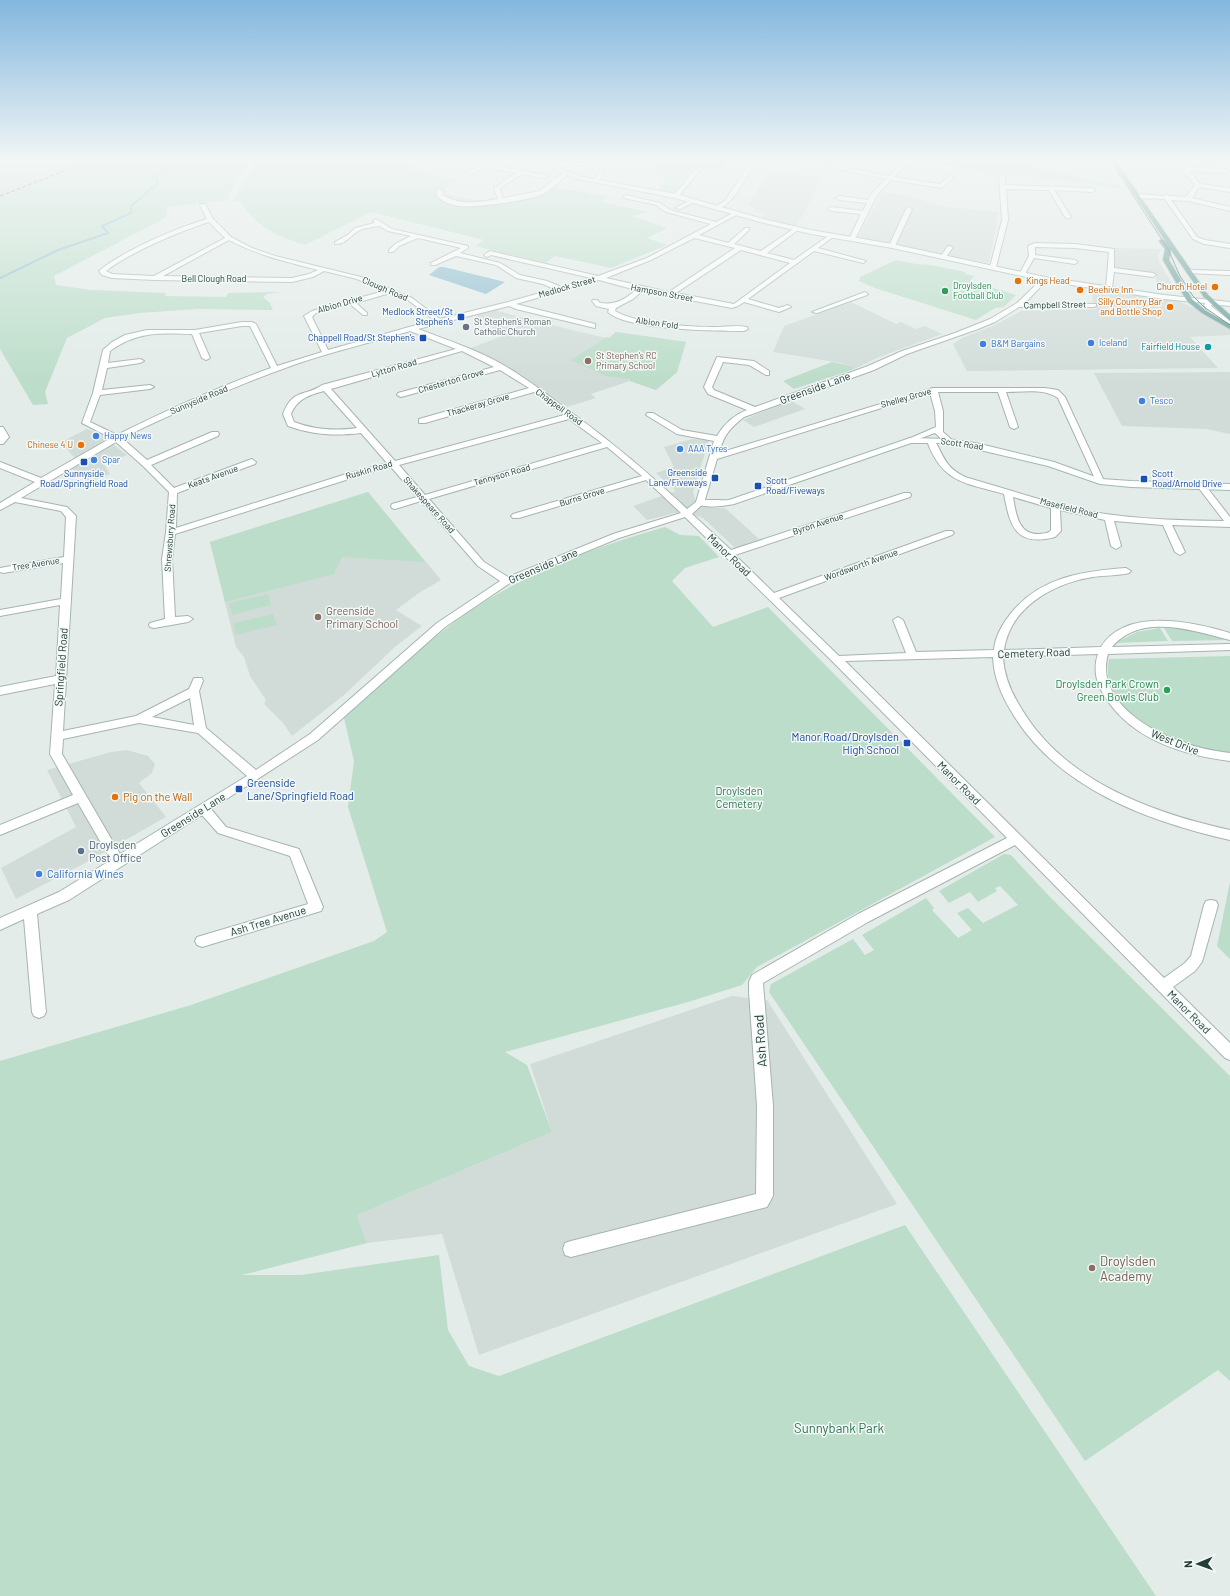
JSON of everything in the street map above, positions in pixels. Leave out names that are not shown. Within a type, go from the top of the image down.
[{"type":"main road","points":[[1159,234],[1168,249],[1166,260],[1189,300],[1204,312],[1230,327]]},
{"type":"main road","points":[[1163,234],[1211,302],[1230,319]]},
{"type":"street","name":"Bell Clough Road","points":[[173,234],[110,264],[102,271],[104,274],[112,276],[154,278],[292,280],[311,276],[324,268]]},
{"type":"street","name":"Clough Road","points":[[225,234],[250,249],[273,257],[324,268],[359,278],[410,299],[439,321]]},
{"type":"street","points":[[339,240],[348,234]]},
{"type":"street","points":[[410,234],[466,247],[456,254],[434,264]]},
{"type":"street","name":"Medlock Street","points":[[413,330],[439,321],[510,304],[599,278],[649,259],[697,234]]},
{"type":"street","points":[[729,245],[741,234]]},
{"type":"street","points":[[763,253],[788,234]]},
{"type":"street","points":[[823,234],[944,256],[1045,279],[1189,300],[1230,304]]},
{"type":"street","points":[[852,239],[854,234]]},
{"type":"street","points":[[892,246],[897,234]]},
{"type":"street","points":[[993,267],[1001,234]]},
{"type":"street","points":[[1193,234],[1195,238],[1204,242],[1230,246]]},
{"type":"street","points":[[383,249],[392,250],[397,245],[417,236]]},
{"type":"street","points":[[694,236],[796,262]]},
{"type":"street","points":[[743,300],[831,236]]},
{"type":"street","points":[[154,278],[229,238]]},
{"type":"street","points":[[1023,273],[1032,256],[1031,246],[1096,248],[1112,250],[1109,288]]},
{"type":"street","points":[[944,256],[950,247]]},
{"type":"street","points":[[669,295],[740,248]]},
{"type":"street","points":[[813,249],[863,261]]},
{"type":"street","points":[[456,254],[498,264],[518,277],[545,282],[560,289]]},
{"type":"street","name":"Hampson Street","points":[[489,254],[669,295],[726,305],[736,305],[743,300]]},
{"type":"street","points":[[1032,256],[1075,262]]},
{"type":"street","points":[[1111,270],[1153,276]]},
{"type":"street","points":[[1190,272],[1230,273]]},
{"type":"street","name":"Greenside Lane","points":[[0,924],[64,896],[255,776],[314,736],[441,625],[507,581],[616,536],[687,514],[700,502],[719,439],[726,428],[741,415],[871,368],[887,358],[989,322],[1017,306],[1045,279]]},
{"type":"street","points":[[595,305],[614,307],[631,298],[641,289]]},
{"type":"street","name":"Albion Drive","points":[[326,354],[308,316],[314,312],[390,291]]},
{"type":"street","points":[[815,312],[865,294]]},
{"type":"street","points":[[743,300],[779,310],[788,307]]},
{"type":"street","points":[[350,302],[365,314]]},
{"type":"street","points":[[1211,302],[1207,304],[1209,309],[1230,324]]},
{"type":"street","points":[[510,304],[518,308],[592,326]]},
{"type":"street","name":"Campbell Street","points":[[1017,306],[1094,305]]},
{"type":"street","name":"Albion Fold","points":[[614,307],[611,312],[614,315],[635,321],[703,329],[744,329]]},
{"type":"street","points":[[150,387],[97,394],[107,350],[114,344],[128,337],[147,332],[195,332],[242,324],[252,324],[275,369]]},
{"type":"street","name":"Sunnyside Road","points":[[0,507],[72,463],[117,438],[157,418],[248,379],[275,369],[413,330]]},
{"type":"street","name":"Chappell Road","points":[[413,330],[463,349],[501,367],[608,444],[648,477],[687,514]]},
{"type":"street","points":[[195,332],[206,358]]},
{"type":"street","name":"Lytton Road","points":[[363,430],[322,434],[291,424],[287,414],[291,404],[305,394],[325,387],[463,349]]},
{"type":"street","points":[[754,410],[711,392],[708,387],[720,359],[751,363],[766,373]]},
{"type":"street","points":[[104,366],[140,361]]},
{"type":"street","name":"Chesterton Grove","points":[[401,395],[501,367]]},
{"type":"street","name":"Shakespeare Road","points":[[325,387],[481,564],[507,581]]},
{"type":"street","name":"Thackeray Grove","points":[[422,421],[535,390]]},
{"type":"street","points":[[933,390],[939,405],[941,418],[939,433],[949,441]]},
{"type":"street","name":"Shelley Grove","points":[[713,458],[933,390],[1045,390],[1055,392],[1062,397],[1100,481]]},
{"type":"street","points":[[1001,390],[1014,427]]},
{"type":"street","name":"Shrewsbury Road","points":[[97,394],[86,423],[117,438],[146,464],[173,492],[171,532],[167,559],[170,621]]},
{"type":"street","points":[[650,415],[680,432],[719,439]]},
{"type":"street","name":"Ruskin Road","points":[[171,532],[393,464],[570,416]]},
{"type":"street","points":[[910,440],[940,428]]},
{"type":"street","points":[[0,429],[5,437],[0,442]]},
{"type":"street","points":[[146,464],[215,434]]},
{"type":"street","name":"Scott Road","points":[[700,502],[721,504],[731,502],[910,440],[949,441],[1021,456],[1100,481],[1131,484],[1230,487]]},
{"type":"street","name":"Masefield Road","points":[[931,440],[936,455],[945,469],[952,475],[1077,512],[1109,518],[1166,522],[1230,523]]},
{"type":"street","name":"Tennyson Road","points":[[395,506],[608,444]]},
{"type":"street","name":"Keats Avenue","points":[[173,492],[252,462]]},
{"type":"street","points":[[0,465],[42,482]]},
{"type":"street","name":"Burns Grove","points":[[516,516],[648,477]]},
{"type":"street","points":[[1202,487],[1230,523]]},
{"type":"street","points":[[1008,492],[1015,522],[1021,531],[1027,535],[1052,536],[1056,531],[1055,505]]},
{"type":"street","name":"Byron Avenue","points":[[729,554],[907,495]]},
{"type":"street","name":"Springfield Road","points":[[14,499],[64,510],[71,516],[56,754],[118,862]]},
{"type":"street","name":"Manor Road","points":[[687,514],[837,660],[1230,1053]]},
{"type":"street","points":[[1109,518],[1116,546]]},
{"type":"street","points":[[1166,522],[1180,552]]},
{"type":"street","name":"Wordsworth Avenue","points":[[772,598],[949,533]]},
{"type":"street","name":"Tree Avenue","points":[[3,570],[68,559]]},
{"type":"street","points":[[1126,571],[1098,572],[1071,578],[1053,585],[1031,597],[1020,608],[1008,625],[997,654],[1004,687],[1016,710],[1032,734],[1052,754],[1070,768],[1107,792],[1134,805],[1185,824],[1230,835]]},
{"type":"street","points":[[0,613],[66,601]]},
{"type":"street","points":[[154,625],[188,618]]},
{"type":"street","points":[[898,620],[913,657]]},
{"type":"street","points":[[1104,651],[1112,640],[1120,634],[1149,625],[1160,624],[1193,627],[1230,637]]},
{"type":"street","name":"Cemetery Road","points":[[837,660],[844,658],[1230,647]]},
{"type":"street","name":"West Drive","points":[[1104,651],[1101,667],[1106,689],[1115,704],[1133,721],[1148,731],[1182,747],[1211,755],[1230,757]]},
{"type":"street","points":[[0,691],[60,679]]},
{"type":"street","points":[[57,736],[139,719],[196,686],[201,730]]},
{"type":"street","points":[[139,719],[201,730],[255,776]]},
{"type":"street","points":[[0,830],[80,797]]},
{"type":"street","name":"Ash Tree Avenue","points":[[202,941],[316,907],[295,853],[222,830],[204,809]]},
{"type":"street","name":"Ash Road","points":[[571,1249],[761,1201],[765,1196],[765,1106],[756,992],[757,979],[862,918],[1016,839]]},
{"type":"street","points":[[1164,986],[1190,967],[1197,958],[1211,905]]},
{"type":"street","points":[[30,911],[39,1012]]},
{"type":"shaded area","points":[[860,234],[995,234],[989,263],[857,239]]},
{"type":"shaded area","points":[[1114,248],[1162,249],[1158,255],[1159,261],[1174,287],[1157,285],[1156,275],[1112,269]]},
{"type":"shaded area","points":[[1096,289],[1136,294],[1146,298],[1178,301],[1194,308],[1230,329],[1230,335],[1190,337],[1218,368],[967,371],[953,344],[962,338],[995,325],[1021,311],[1096,309],[1092,297]]},
{"type":"shaded area","points":[[851,302],[896,324],[901,322],[916,329],[925,326],[942,334],[879,357],[852,370],[852,366],[842,363],[773,352],[784,326]]},
{"type":"shaded area","name":"St Stephen's RC Primary School","points":[[495,310],[606,338],[609,338],[616,332],[686,342],[677,372],[656,390],[630,381],[591,394],[596,398],[567,407],[522,375],[471,348],[504,335],[475,315]]},
{"type":"shaded area","points":[[1230,372],[1230,434],[1206,429],[1122,426],[1094,373]]},
{"type":"shaded area","points":[[790,400],[805,409],[754,427],[743,420]]},
{"type":"shaded area","points":[[87,429],[100,434],[127,455],[104,464],[110,474],[87,482],[70,467],[78,462],[61,442]]},
{"type":"shaded area","points":[[692,439],[709,440],[693,492],[696,502],[712,508],[725,508],[759,539],[735,548],[703,518],[690,514],[675,513],[647,520],[633,506],[676,491],[656,473],[674,467],[664,447]]},
{"type":"shaded area","name":"Greenside Primary School","points":[[368,492],[441,580],[419,593],[396,610],[422,626],[396,646],[344,695],[292,736],[283,723],[264,704],[266,700],[250,676],[244,657],[236,647],[210,542]]},
{"type":"shaded area","points":[[127,750],[148,756],[155,764],[152,773],[139,783],[166,817],[85,863],[16,899],[1,868],[76,827],[47,770],[111,752]]},
{"type":"shaded area","points":[[732,996],[767,1000],[897,1204],[479,1355],[442,1234],[367,1243],[357,1215],[552,1132],[530,1064]]},
{"type":"green space","points":[[0,234],[134,234],[54,276],[56,285],[91,290],[166,293],[165,296],[226,297],[228,293],[282,292],[267,294],[263,297],[270,303],[273,310],[198,309],[139,313],[105,318],[67,338],[45,392],[48,404],[33,405],[0,349]]},
{"type":"green space","points":[[277,234],[326,234],[305,245]]},
{"type":"green space","points":[[462,234],[654,234],[647,238],[667,245],[611,268],[555,256],[546,263],[475,246],[484,240]]},
{"type":"green space","name":"Droylsden Football Club","points":[[896,260],[965,272],[965,274],[974,276],[970,281],[1016,295],[1004,307],[995,308],[976,320],[875,288],[859,281],[860,277]]},
{"type":"green space","points":[[616,332],[686,342],[677,372],[656,390],[630,381],[630,379],[606,376],[571,360],[607,337],[609,338]]},
{"type":"green space","points":[[832,362],[852,366],[852,370],[794,389],[783,381]]},
{"type":"green space","points":[[368,492],[425,562],[342,557],[334,574],[225,602],[210,542]]},
{"type":"green space","points":[[665,527],[680,535],[699,536],[719,557],[685,568],[672,581],[713,627],[768,607],[995,837],[757,967],[742,985],[688,1002],[505,1052],[527,1065],[552,1132],[357,1215],[367,1243],[242,1275],[301,1275],[439,1255],[448,1330],[469,1366],[499,1376],[905,1225],[1156,1596],[0,1596],[0,1061],[191,1005],[374,941],[387,932],[348,807],[354,761],[344,718],[441,632],[505,590],[556,565],[583,554]]},
{"type":"green space","points":[[268,594],[271,605],[232,615],[229,603]]},
{"type":"green space","points":[[273,614],[277,625],[236,635],[234,623]]},
{"type":"green space","points":[[1160,628],[1168,641],[1115,643],[1137,632]]},
{"type":"green space","points":[[1164,628],[1192,630],[1227,640],[1172,641]]},
{"type":"green space","points":[[1230,656],[1230,753],[1211,750],[1190,744],[1169,737],[1148,726],[1130,713],[1117,698],[1109,680],[1109,659]]},
{"type":"green space","name":"Droylsden Academy","points":[[1004,854],[1011,855],[1050,897],[1230,1076],[1230,1381],[1218,1370],[1085,1461],[769,992],[771,984],[853,939],[865,955],[874,950],[862,935],[926,898],[934,908],[932,910],[958,938],[972,930],[957,913],[968,908],[983,923],[1018,905],[1000,886],[995,888],[997,891],[978,902],[970,892],[949,903],[939,891]]},
{"type":"green space","points":[[1230,882],[1230,959],[1217,946]]},
{"type":"water","points":[[439,267],[505,282],[486,294],[429,275]]},
{"type":"waterway","points":[[0,278],[58,250],[104,234]]},
{"type":"tram line","points":[[1159,234],[1168,249],[1180,276],[1193,296],[1204,307],[1230,325]]},
{"type":"place","name":"Kings Head","points":[[1018,281]]},
{"type":"place","name":"Church Hotel","points":[[1215,287]]},
{"type":"place","name":"Beehive Inn","points":[[1080,290]]},
{"type":"place","name":"Droylsden Football Club","points":[[945,291]]},
{"type":"place","name":"Silly Country Bar and Bottle Shop","points":[[1170,307]]},
{"type":"place","name":"Medlock Street/St Stephen's","points":[[461,317]]},
{"type":"place","name":"St Stephen's Roman Catholic Church","points":[[466,327]]},
{"type":"place","name":"Chappell Road/St Stephen's","points":[[423,338]]},
{"type":"place","name":"Iceland","points":[[1091,343]]},
{"type":"place","name":"B&M Bargains","points":[[983,344]]},
{"type":"place","name":"Fairfield House","points":[[1208,347]]},
{"type":"place","name":"St Stephen's RC Primary School","points":[[588,361]]},
{"type":"place","name":"Tesco","points":[[1142,401]]},
{"type":"place","name":"Happy News","points":[[96,436]]},
{"type":"place","name":"Chinese 4 U","points":[[81,445]]},
{"type":"place","name":"AAA Tyres","points":[[680,449]]},
{"type":"place","name":"Spar","points":[[94,460]]},
{"type":"place","name":"Sunnyside Road/Springfield Road","points":[[84,462]]},
{"type":"place","name":"Greenside Lane/Fiveways","points":[[715,478]]},
{"type":"place","name":"Scott Road/Arnold Drive","points":[[1144,479]]},
{"type":"place","name":"Scott Road/Fiveways","points":[[758,486]]},
{"type":"place","name":"Greenside Primary School","points":[[318,617]]},
{"type":"place","name":"Droylsden Park Crown Green Bowls Club","points":[[1167,690]]},
{"type":"place","name":"Manor Road/Droylsden High School","points":[[907,743]]},
{"type":"place","name":"Greenside Lane/Springfield Road","points":[[239,789]]},
{"type":"place","name":"Pig on the Wall","points":[[115,797]]},
{"type":"place","name":"Droylsden Post Office","points":[[81,851]]},
{"type":"place","name":"California Wines","points":[[39,874]]},
{"type":"place","name":"Droylsden Academy","points":[[1092,1268]]},
{"type":"park label","name":"Droylsden Cemetery","points":[[739,797]]},
{"type":"park label","name":"Sunnybank Park","points":[[839,1428]]}]
